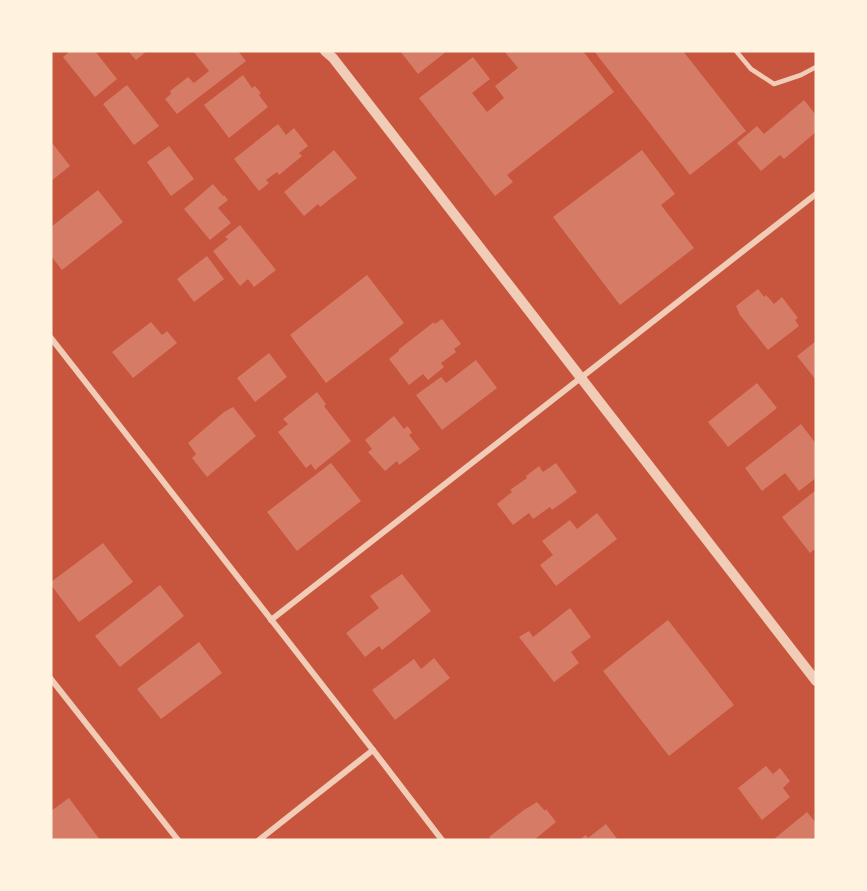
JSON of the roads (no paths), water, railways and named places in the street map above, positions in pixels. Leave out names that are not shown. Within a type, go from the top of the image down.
[{"type":"street","points":[[326,51],[816,681]]},
{"type":"street","points":[[271,621],[816,194]]},
{"type":"street","points":[[51,339],[442,840]]},
{"type":"street","points":[[51,679],[178,840]]},
{"type":"street","points":[[259,840],[373,750]]},
{"type":"lane","points":[[736,51],[751,69],[774,84],[816,67]]}]
